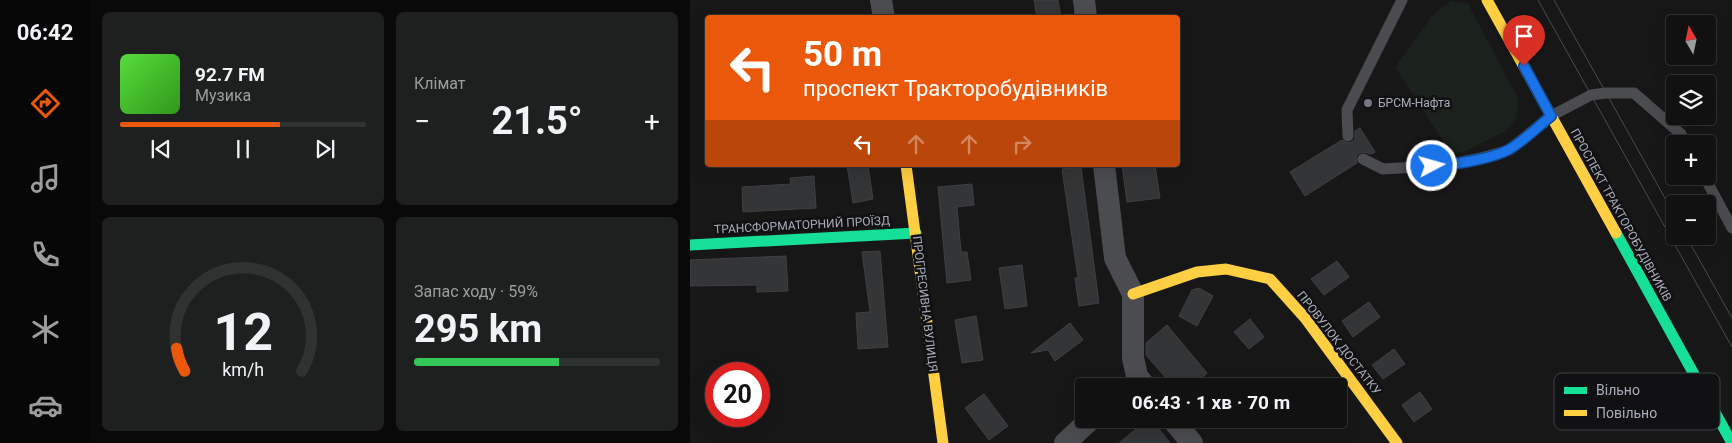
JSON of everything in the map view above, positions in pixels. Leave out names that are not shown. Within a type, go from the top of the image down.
[{"type":"street","points":[[882,0],[884,15]]},
{"type":"street","points":[[1084,0],[1086,15]]},
{"type":"street","name":"ПРОСПЕКТ ТРАКТОРОБУДІВНИКІВ","points":[[1487,0],[1693,373]]},
{"type":"street","name":"ПРОГРЕСИВНА ВУЛИЦЯ","points":[[906,167],[944,443]]},
{"type":"street","points":[[1104,167],[1115,258],[1133,294],[1133,358],[1135,378]]},
{"type":"street","name":"ТРАНСФОРМАТОРНИЙ ПРОЇЗД","points":[[690,245],[916,233]]},
{"type":"street","name":"ПРОВУЛОК ДОСТАТКУ","points":[[1133,294],[1197,272],[1226,269],[1270,279],[1305,318],[1397,443]]},
{"type":"street","name":"ПРОСПЕКТ ТРАКТОРОБУДІВНИКІВ","points":[[1720,421],[1732,443]]},
{"type":"street","points":[[1065,443],[1081,428]]},
{"type":"street","points":[[1180,428],[1192,443]]},
{"type":"lane","points":[[1348,136],[1347,110],[1402,0]]},
{"type":"lane","points":[[1363,159],[1383,169],[1448,165],[1481,158],[1509,150],[1551,116],[1591,95],[1606,93],[1634,93],[1682,135]]},
{"type":"lane","points":[[1709,185],[1732,228]]},
{"type":"shaded area","points":[[1451,1],[1468,4],[1518,98],[1517,118],[1505,131],[1463,152],[1451,153],[1395,67],[1432,16]]},
{"type":"building","points":[[1034,0],[1058,0],[1060,15],[1036,15]]},
{"type":"building","points":[[1360,128],[1375,152],[1371,154],[1359,153],[1356,156],[1357,163],[1305,196],[1290,172],[1342,140],[1348,143],[1352,142],[1355,139],[1355,131]]},
{"type":"building","points":[[847,167],[868,167],[873,199],[853,203]]},
{"type":"building","points":[[1081,167],[1099,303],[1079,306],[1075,278],[1078,278],[1062,169]]},
{"type":"building","points":[[1122,167],[1155,167],[1160,198],[1127,202]]},
{"type":"building","points":[[814,176],[816,208],[743,212],[742,187],[791,184],[790,178]]},
{"type":"building","points":[[972,184],[974,205],[957,207],[961,252],[967,252],[971,280],[947,283],[938,187]]},
{"type":"building","points":[[880,251],[888,347],[858,349],[856,313],[870,312],[862,252]]},
{"type":"building","points":[[786,256],[788,291],[757,292],[757,285],[690,286],[690,260]]},
{"type":"building","points":[[1337,261],[1349,277],[1324,295],[1311,279]]},
{"type":"building","points":[[1022,265],[1027,306],[1005,309],[999,268]]},
{"type":"building","points":[[1199,288],[1213,296],[1197,326],[1179,316],[1192,290]]},
{"type":"building","points":[[1369,302],[1380,317],[1353,337],[1342,321]]},
{"type":"building","points":[[976,316],[983,360],[962,363],[955,320]]},
{"type":"building","points":[[1250,319],[1264,337],[1249,349],[1234,332]]},
{"type":"building","points":[[1070,323],[1083,340],[1055,361],[1048,350],[1031,353]]},
{"type":"building","points":[[1167,325],[1207,373],[1201,378],[1166,378],[1146,355],[1146,343]]},
{"type":"building","points":[[1394,349],[1405,364],[1383,379],[1372,365]]},
{"type":"building","points":[[1420,392],[1432,409],[1414,422],[1402,405]]},
{"type":"building","points":[[984,394],[1008,426],[989,440],[965,408]]},
{"type":"building","points":[[1137,428],[1158,428],[1170,443],[1119,443]]},
{"type":"tram line","points":[[1538,0],[1732,347]]},
{"type":"tram line","points":[[1554,0],[1666,200]]},
{"type":"tram line","points":[[1691,245],[1732,318]]},
{"type":"traffic: fast","points":[[690,245],[916,233]]},
{"type":"traffic: fast","points":[[1616,233],[1693,373]]},
{"type":"traffic: fast","points":[[1720,421],[1732,443]]},
{"type":"traffic: slow","points":[[1487,0],[1616,233]]},
{"type":"traffic: slow","points":[[906,167],[943,443]]},
{"type":"traffic: slow","points":[[1133,294],[1197,272],[1226,269],[1270,279],[1305,318],[1397,443]]},
{"type":"place","name":"БРСМ-Нафта","points":[[1368,103]]},
{"type":"route","points":[[1432,166],[1448,165],[1509,150],[1551,116],[1524,66]]}]
